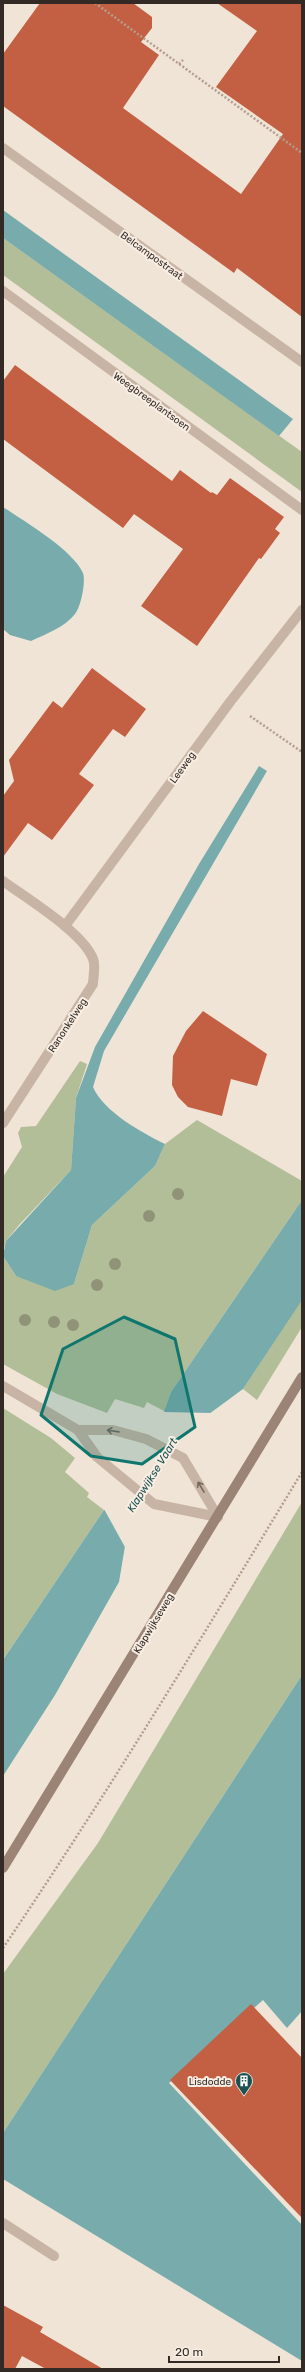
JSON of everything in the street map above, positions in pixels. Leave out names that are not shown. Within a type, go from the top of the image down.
[{"type":"main road","name":"Klapwijkseweg","points":[[3,1868],[302,1377]]},
{"type":"street","name":"Belcampostraat","points":[[3,148],[302,362]]},
{"type":"street","name":"Weegbreeplantsoen","points":[[3,291],[302,510]]},
{"type":"street","name":"Leeweg","points":[[65,926],[230,702],[302,610]]},
{"type":"street","name":"Ranonkelweg","points":[[3,881],[65,926],[87,947],[94,960],[93,984],[3,1123]]},
{"type":"street","points":[[3,1386],[78,1430],[96,1457],[154,1504],[218,1516]]},
{"type":"street","points":[[78,1430],[113,1430],[146,1439],[183,1458],[218,1516]]},
{"type":"street","points":[[3,2223],[54,2256]]},
{"type":"path","points":[[95,3],[302,153]]},
{"type":"path","points":[[179,64],[183,60]]},
{"type":"path","points":[[230,702],[302,752]]},
{"type":"path","points":[[3,1948],[45,1887],[187,1662],[302,1472]]},
{"type":"highlighted area","points":[[124,1317],[175,1339],[195,1427],[142,1464],[91,1456],[41,1415],[63,1349]]},
{"type":"green space","points":[[3,238],[302,452],[302,492],[3,275]]},
{"type":"green space","points":[[80,1061],[87,1064],[76,1098],[71,1170],[19,1225],[6,1241],[3,1252],[3,1177],[22,1147],[18,1133],[21,1127],[36,1126]]},
{"type":"green space","points":[[197,1120],[302,1181],[302,1200],[171,1392],[164,1411],[147,1402],[144,1408],[115,1399],[107,1413],[57,1394],[3,1364],[3,1256],[16,1276],[74,1284],[92,1225],[155,1166],[165,1144]]},
{"type":"green space","points":[[302,1299],[302,1327],[257,1400],[243,1389]]},
{"type":"green space","points":[[3,1408],[51,1438],[75,1458],[65,1472],[89,1493],[87,1497],[104,1510],[3,1660]]},
{"type":"green space","points":[[302,1502],[302,1675],[3,2133],[3,1974],[98,1843]]},
{"type":"water","points":[[3,210],[293,419],[279,436],[3,238]]},
{"type":"water","points":[[3,507],[59,546],[78,564],[84,577],[79,605],[71,619],[49,633],[31,641],[10,635],[3,629]]},
{"type":"water","points":[[259,766],[267,771],[104,1051],[93,1087],[98,1096],[114,1113],[145,1134],[165,1144],[155,1166],[92,1225],[74,1284],[55,1291],[16,1276],[3,1256],[6,1241],[71,1170],[76,1098],[95,1047],[199,864]]},
{"type":"water","name":"Klapwijkse Vaart","points":[[302,1200],[302,1300],[243,1389],[209,1414],[125,1546],[119,1582],[55,1695],[3,1776],[3,1660],[106,1509],[166,1414],[164,1411],[171,1392]]},
{"type":"water","points":[[302,1675],[302,2011],[287,2028],[263,2000],[169,2083],[302,2225],[302,2361],[3,2179],[3,2133]]},
{"type":"pier","points":[[163,1412],[212,1413],[126,1549],[104,1509]]},
{"type":"building","points":[[40,3],[133,3],[152,17],[152,28],[141,42],[159,55],[123,108],[241,194],[283,134],[216,87],[257,31],[217,3],[302,3],[302,317],[237,268],[234,273],[3,106],[3,54]]},
{"type":"building","points":[[15,365],[172,481],[180,470],[211,493],[212,492],[217,495],[230,478],[284,517],[275,529],[280,533],[261,559],[259,558],[197,646],[141,606],[183,549],[134,514],[123,528],[3,439],[3,381]]},
{"type":"building","points":[[92,668],[146,709],[125,737],[113,729],[79,774],[94,785],[52,840],[28,823],[3,857],[3,796],[14,781],[9,760],[53,701],[62,708]]},
{"type":"building","points":[[203,1011],[267,1054],[257,1086],[231,1079],[222,1116],[188,1107],[178,1097],[172,1085],[173,1056],[186,1031]]},
{"type":"building","name":"Lisdodde","points":[[251,2004],[302,2058],[302,2218],[170,2080]]},
{"type":"building","points":[[3,2305],[43,2327],[40,2332],[103,2369],[46,2369],[22,2356],[15,2369],[3,2369]]},
{"type":"place","name":"Lisdodde","points":[[244,2096]]}]
